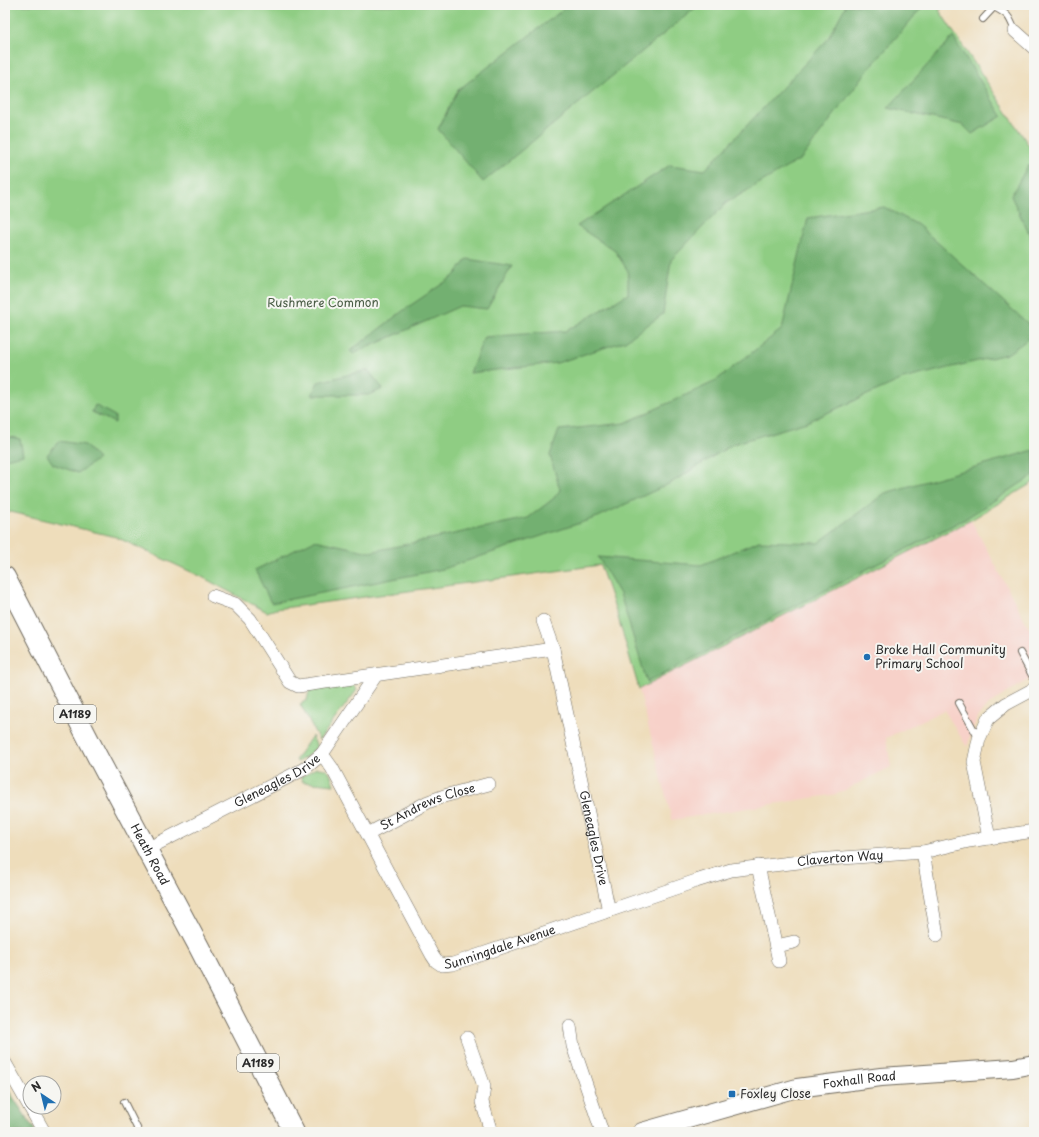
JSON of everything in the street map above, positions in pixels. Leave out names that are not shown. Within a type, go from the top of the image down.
[{"type":"main road","name":"Heath Road","points":[[5,577],[294,1132]]},
{"type":"street","points":[[1015,31],[1034,48]]},
{"type":"street","points":[[213,596],[235,604],[250,619],[290,682],[298,686],[553,649]]},
{"type":"street","name":"Gleneagles Drive","points":[[543,621],[553,649],[609,911]]},
{"type":"street","name":"Gleneagles Drive","points":[[147,850],[304,769],[322,754],[376,675]]},
{"type":"street","points":[[989,838],[974,762],[979,738],[988,719],[1006,704],[1034,689]]},
{"type":"street","name":"Sunningdale Avenue","points":[[322,754],[332,768],[432,954],[436,961],[442,965],[454,964],[696,881]]},
{"type":"street","name":"St Andrews Close","points":[[368,834],[428,802],[444,796],[489,784]]},
{"type":"street","name":"Claverton Way","points":[[696,881],[731,870],[758,866],[922,852],[989,838],[1034,831]]},
{"type":"street","points":[[922,852],[937,935]]},
{"type":"street","points":[[758,866],[779,961]]},
{"type":"street","points":[[776,946],[794,942]]},
{"type":"street","points":[[570,1026],[575,1052],[602,1132]]},
{"type":"street","points":[[467,1038],[484,1086],[482,1102],[491,1132]]},
{"type":"street","points":[[5,1063],[22,1093]]},
{"type":"street","name":"Foxhall Road","points":[[642,1132],[797,1088],[881,1077],[1012,1068],[1034,1064]]},
{"type":"street","points":[[34,1115],[44,1132]]},
{"type":"lane","points":[[983,19],[995,6],[1010,18],[1015,31]]},
{"type":"lane","points":[[1020,653],[1034,679]]},
{"type":"lane","points":[[959,703],[979,738]]},
{"type":"lane","points":[[124,1102],[139,1132]]},
{"type":"shaded area","name":"Broke Hall Community Primary School","points":[[971,520],[1034,637],[1034,677],[1009,691],[986,707],[977,719],[967,747],[944,710],[886,738],[891,767],[837,794],[672,820],[639,689]]},
{"type":"green space","name":"Rushmere Common","points":[[5,5],[948,5],[939,10],[1034,153],[1034,482],[971,520],[639,689],[617,614],[600,565],[276,609],[267,612],[202,577],[116,537],[11,512],[5,514]]},
{"type":"green space","points":[[569,5],[699,5],[483,182],[438,129],[458,90]]},
{"type":"green space","points":[[846,5],[924,5],[868,70],[801,159],[726,203],[671,260],[663,314],[625,341],[557,363],[470,373],[484,337],[566,331],[628,294],[628,271],[615,251],[577,226],[670,165],[705,170],[828,39]]},
{"type":"green space","points":[[953,37],[1002,116],[972,134],[963,125],[888,108]]},
{"type":"green space","points":[[1032,164],[1034,166],[1034,244],[1011,196],[1027,167]]},
{"type":"green space","points":[[884,207],[918,225],[1034,329],[1034,335],[1007,354],[903,379],[807,422],[733,444],[671,483],[598,517],[443,569],[271,603],[255,570],[315,540],[370,552],[528,518],[553,499],[560,490],[550,455],[559,430],[625,423],[714,382],[782,329],[808,218]]},
{"type":"green space","points":[[467,259],[512,266],[487,309],[460,306],[353,354],[350,351],[408,307],[454,276]]},
{"type":"green space","points":[[368,370],[383,389],[368,395],[312,395],[318,382]]},
{"type":"green space","points":[[95,405],[115,416],[115,423],[92,412]]},
{"type":"green space","points":[[5,436],[20,439],[23,455],[5,459]]},
{"type":"green space","points":[[59,441],[85,445],[98,459],[78,473],[53,464],[47,455]]},
{"type":"green space","points":[[1034,450],[1034,475],[965,519],[647,682],[620,594],[598,557],[701,565],[759,541],[818,543],[885,493]]},
{"type":"green space","points":[[350,683],[357,690],[319,740],[300,704],[307,700],[310,688]]},
{"type":"green space","points":[[312,736],[317,747],[306,757],[297,762],[296,759]]},
{"type":"green space","points":[[316,768],[327,770],[334,785],[303,782],[301,777]]},
{"type":"green space","points":[[5,1085],[22,1111],[22,1115],[25,1115],[36,1132],[7,1132],[5,1129]]},
{"type":"place","name":"Broke Hall Community Primary School","points":[[867,657]]},
{"type":"place","name":"Foxley Close","points":[[732,1094]]}]
